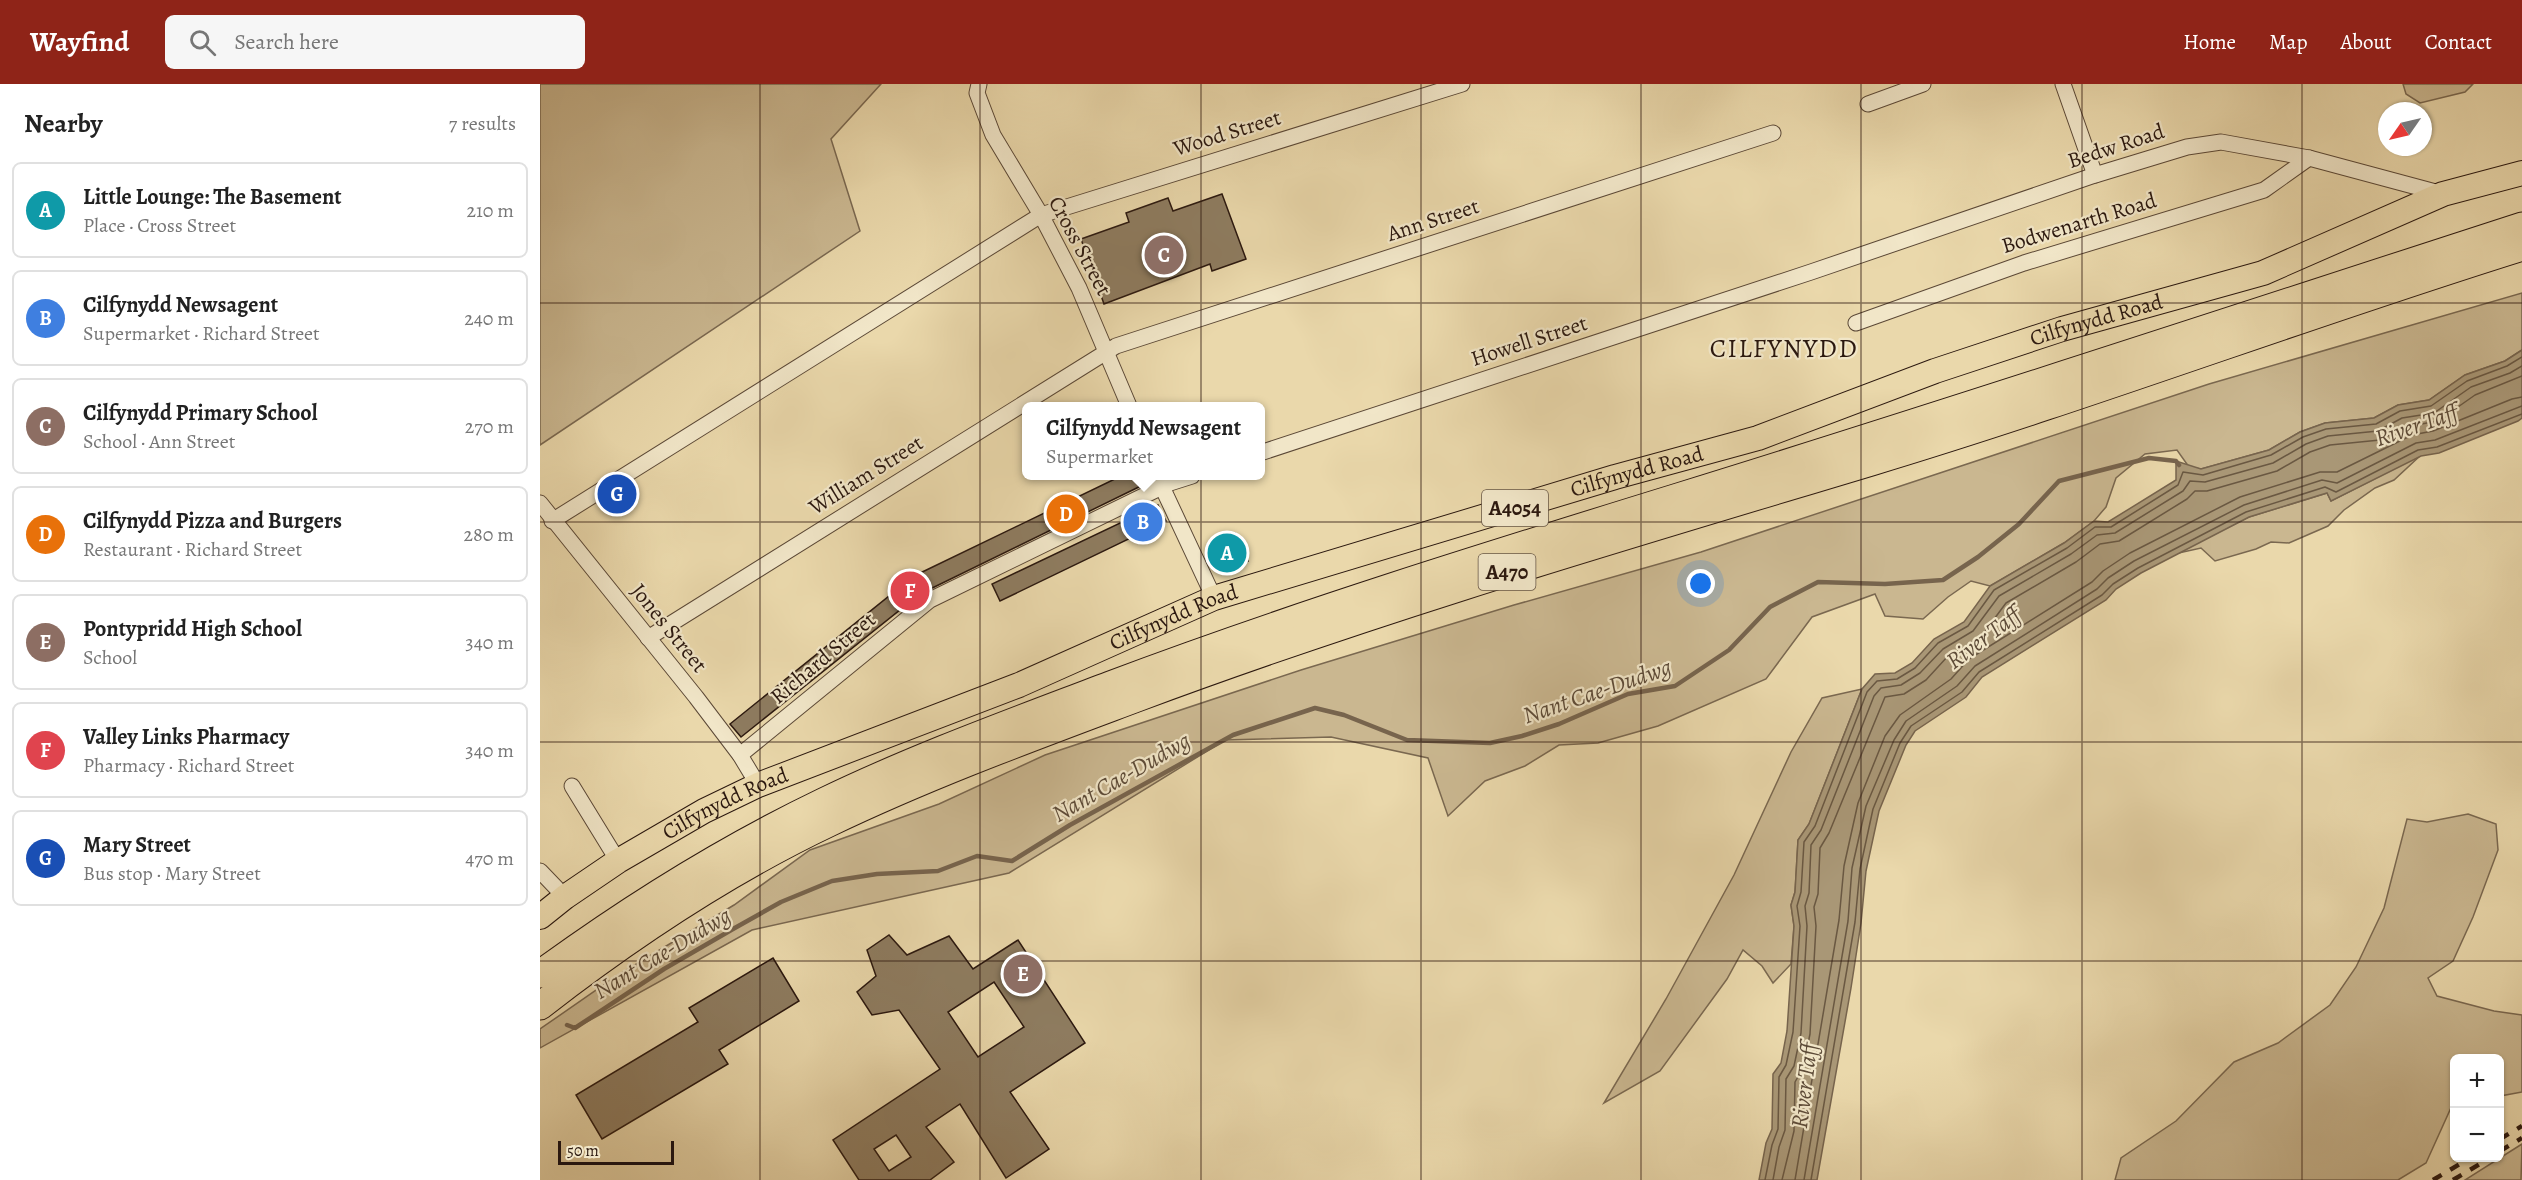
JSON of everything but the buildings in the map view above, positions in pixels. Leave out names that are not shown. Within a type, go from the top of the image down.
[{"type":"highway","name":"A470","points":[[540,974],[609,924],[713,860],[822,802],[962,741],[1237,638],[1546,538],[1892,431],[2522,226]]},
{"type":"highway","name":"A470","points":[[540,1005],[625,941],[725,880],[827,824],[978,758],[1247,657],[1554,557],[1889,456],[2127,380],[2522,247]]},
{"type":"main road","name":"Cilfynydd Road","points":[[540,917],[618,861],[704,811],[758,785],[1019,685],[1214,598],[1615,477],[1758,438],[1935,371],[2062,329],[2263,273],[2442,194],[2522,173]]},
{"type":"street","name":"Wood Street","points":[[552,520],[1041,215],[1462,84]]},
{"type":"street","points":[[1868,104],[1923,84]]},
{"type":"street","points":[[2063,84],[2095,175]]},
{"type":"street","name":"Cross Street","points":[[976,87],[1001,152],[1041,215],[1079,288],[1127,402]]},
{"type":"street","name":"Ann Street","points":[[1107,351],[1773,133]]},
{"type":"street","name":"Bedw Road","points":[[1811,272],[2095,175],[2187,147],[2221,142],[2309,158],[2442,194]]},
{"type":"street","name":"Bodwenarth Road","points":[[1856,323],[2024,263],[2264,190],[2309,158]]},
{"type":"street","name":"Howell Street","points":[[1265,451],[1811,272]]},
{"type":"street","name":"William Street","points":[[1025,402],[1107,351]]},
{"type":"street","name":"William Street","points":[[648,638],[1022,404]]},
{"type":"street","points":[[1159,481],[1214,598]]},
{"type":"street","name":"Richard Street","points":[[740,754],[930,600],[1159,481]]},
{"type":"street","name":"Jones Street","points":[[540,503],[740,754],[758,785]]},
{"type":"street","points":[[572,786],[618,861]]},
{"type":"street","points":[[540,871],[565,897]]},
{"type":"shaded area","points":[[540,84],[881,84],[831,139],[860,231],[540,445]]},
{"type":"shaded area","points":[[2403,84],[2473,84],[2465,92],[2424,102],[2418,102],[2406,94]]},
{"type":"shaded area","points":[[2522,293],[2522,350],[2505,361],[2465,375],[2429,400],[2398,405],[2374,418],[2325,423],[2300,432],[2269,450],[2201,469],[2189,467],[2177,450],[2145,454],[2116,478],[2106,507],[2094,521],[2064,543],[1990,586],[1971,581],[1923,619],[1885,616],[1875,594],[1812,617],[1766,679],[1658,726],[1598,743],[1559,745],[1525,766],[1485,781],[1448,816],[1428,758],[1331,737],[1225,740],[1009,873],[752,930],[540,1048],[540,1029],[615,977],[734,905],[810,850],[939,804],[1045,755],[1301,670],[1514,605],[1701,552],[2209,384]]},
{"type":"shaded area","points":[[2421,455],[2394,480],[2375,488],[2344,510],[2328,526],[2289,543],[2271,542],[2256,549],[2215,561],[2201,548],[2174,554],[2249,517],[2327,493],[2331,501]]},
{"type":"shaded area","points":[[1862,689],[1809,824],[1798,840],[1795,892],[1791,905],[1794,926],[1791,964],[1773,983],[1762,966],[1743,950],[1727,979],[1660,1071],[1604,1103],[1666,999],[1734,875],[1791,752],[1822,698]]},
{"type":"shaded area","points":[[2468,814],[2496,824],[2498,850],[2473,917],[2453,961],[2428,978],[2437,996],[2494,1011],[2522,1015],[2522,1092],[2504,1095],[2504,1054],[2450,1054],[2450,1110],[2426,1163],[2398,1180],[2115,1180],[2121,1158],[2176,1121],[2234,1062],[2278,1043],[2330,1005],[2356,967],[2384,908],[2407,819],[2427,822]]},
{"type":"shaded area","points":[[2522,1144],[2521,1180],[2465,1180],[2494,1162],[2504,1162],[2504,1155]]},
{"type":"water","name":"River Taff","points":[[2522,350],[2522,418],[2518,421],[2439,453],[2421,456],[2331,501],[2327,493],[2249,517],[2141,573],[2116,589],[2106,600],[1982,677],[1966,697],[1915,731],[1906,745],[1879,811],[1866,871],[1851,988],[1817,1180],[1759,1180],[1766,1143],[1772,1129],[1773,1074],[1781,1063],[1787,1031],[1794,926],[1791,905],[1795,892],[1798,840],[1809,824],[1862,689],[1875,674],[1895,673],[1912,663],[1934,639],[1964,622],[1990,586],[2064,543],[2094,521],[2108,522],[2176,480],[2176,461],[2201,469],[2269,450],[2300,432],[2325,423],[2374,418],[2398,405],[2429,400],[2465,375],[2505,361]]},
{"type":"waterway","name":"Nant Cae-Dudwg","points":[[567,1025],[575,1028],[664,969],[781,902],[832,881],[877,874],[938,871],[977,856],[1012,861],[1070,825],[1233,735],[1315,708],[1344,715],[1407,740],[1490,743],[1522,736],[1559,724],[1628,694],[1675,686],[1729,650],[1770,607],[1818,582],[1885,584],[1943,580],[1978,557],[2019,524],[2059,481],[2149,458],[2176,461],[2179,465]]},
{"type":"railway","points":[[2504,1137],[2522,1126]]},
{"type":"railway","points":[[2504,1149],[2522,1138]]},
{"type":"railway","points":[[2433,1180],[2463,1162]]},
{"type":"railway","points":[[2453,1180],[2483,1162]]},
{"type":"place","name":"Cilfynydd Primary School","points":[[1164,255]]},
{"type":"place","name":"Mary Street","points":[[617,494]]},
{"type":"place","name":"Cilfynydd Pizza and Burgers","points":[[1066,514]]},
{"type":"place","name":"Cilfynydd Newsagent","points":[[1143,522]]},
{"type":"place","name":"Little Lounge: The Basement","points":[[1227,553]]},
{"type":"place","name":"Valley Links Pharmacy","points":[[910,591]]},
{"type":"place","name":"Pontypridd High School","points":[[1023,974]]},
{"type":"district","name":"CILFYNYDD","points":[[1784,348]]}]
